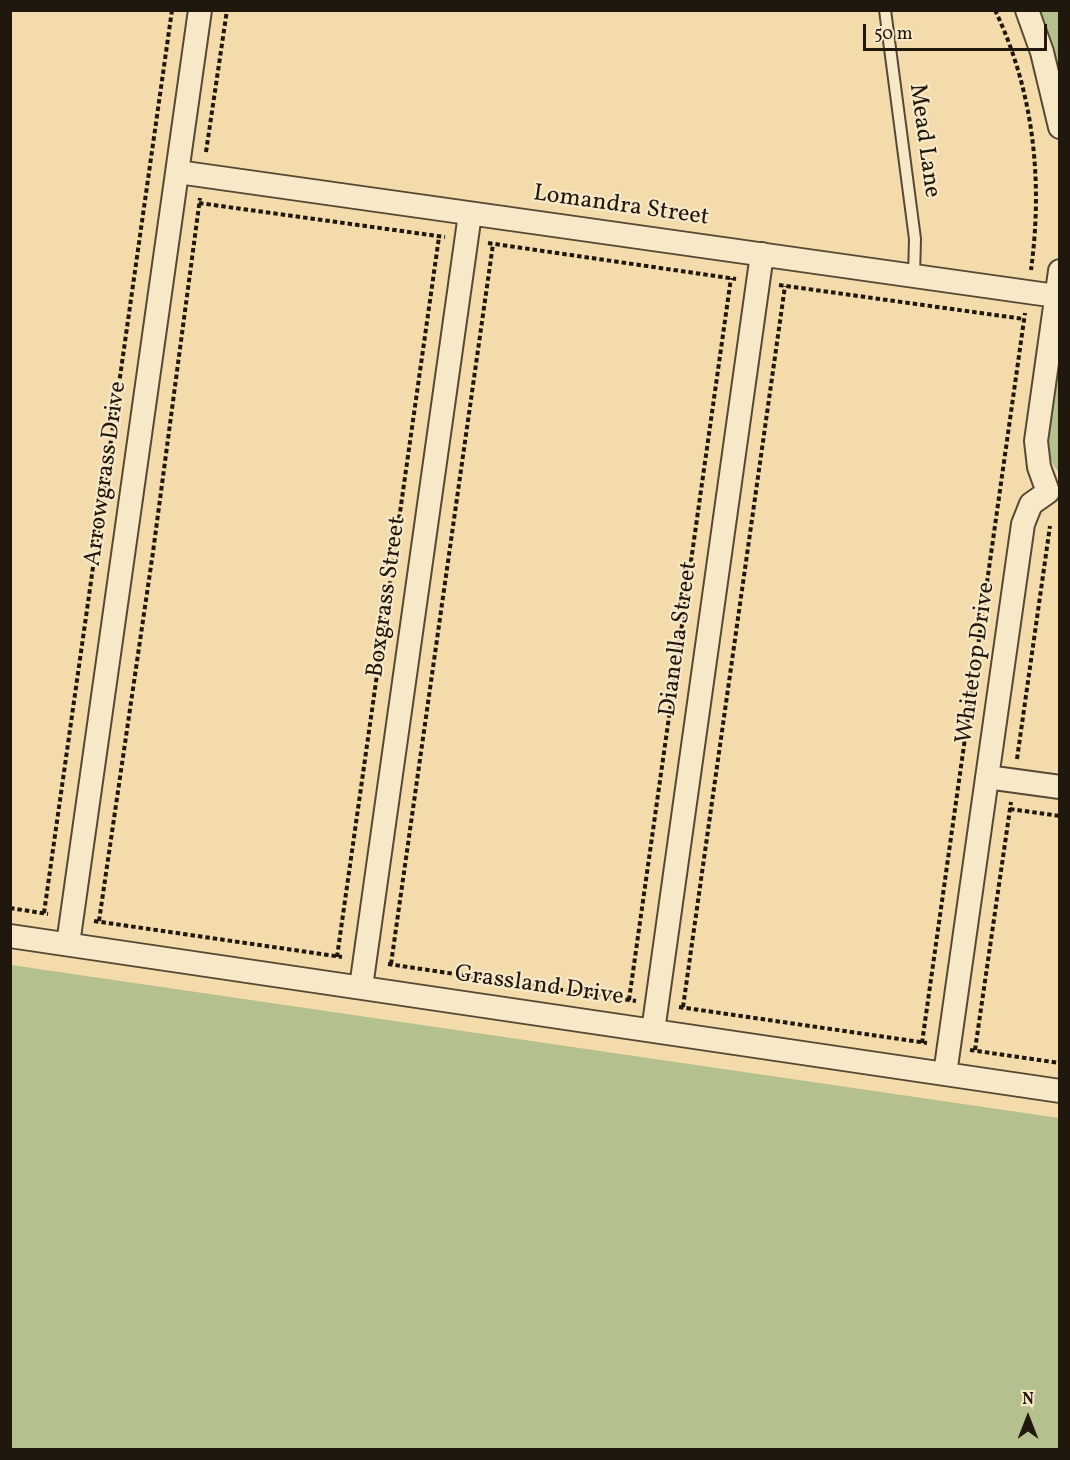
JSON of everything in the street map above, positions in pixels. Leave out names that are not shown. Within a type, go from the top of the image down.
[{"type":"street","name":"Arrowgrass Drive","points":[[68,944],[200,10]]},
{"type":"street","points":[[1027,10],[1042,52],[1059,127]]},
{"type":"street","name":"Lomandra Street","points":[[178,172],[1056,296]]},
{"type":"street","name":"Boxgrass Street","points":[[361,987],[470,214]]},
{"type":"street","name":"Dianella Street","points":[[652,1031],[762,254]]},
{"type":"street","name":"Whitetop Drive","points":[[945,1074],[1023,524],[1031,504],[1054,491],[1040,467],[1036,441],[1059,271]]},
{"type":"street","points":[[987,777],[1059,787]]},
{"type":"street","name":"Grassland Drive","points":[[10,936],[1059,1091]]},
{"type":"lane","name":"Mead Lane","points":[[885,10],[915,239],[914,276]]},
{"type":"path","points":[[44,913],[172,10]]},
{"type":"path","points":[[99,921],[227,10]]},
{"type":"path","points":[[922,1043],[1028,293],[1038,207],[1035,158],[1016,63],[995,10]]},
{"type":"path","points":[[199,202],[1024,319]]},
{"type":"path","points":[[338,957],[439,237]]},
{"type":"path","points":[[391,964],[493,244]]},
{"type":"path","points":[[629,1000],[731,278]]},
{"type":"path","points":[[683,1007],[785,286]]},
{"type":"path","points":[[1010,809],[1059,816]]},
{"type":"path","points":[[10,908],[1059,1063]]},
{"type":"green space","points":[[1037,11],[1059,11],[1059,75]]},
{"type":"green space","points":[[1059,347],[1059,472],[1052,462],[1047,431]]},
{"type":"green space","points":[[11,965],[1059,1118],[1059,1449],[11,1449]]}]
